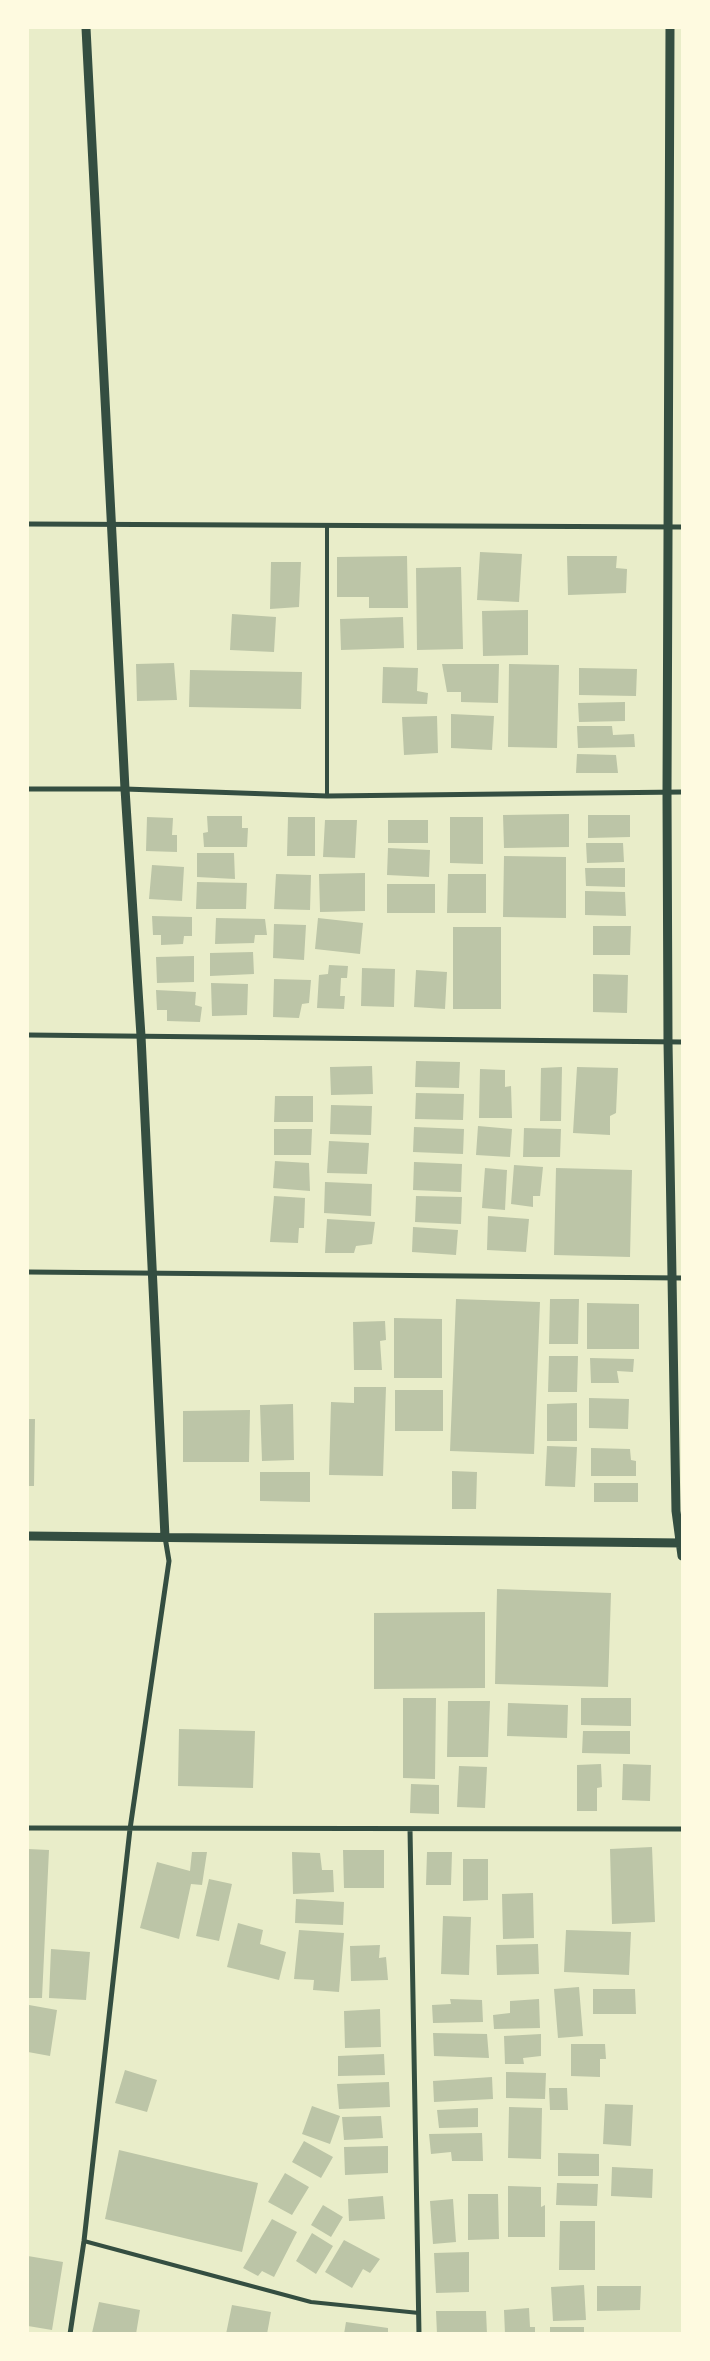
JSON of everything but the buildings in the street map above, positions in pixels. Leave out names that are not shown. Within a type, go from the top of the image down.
[{"type":"street","points":[[70,2334],[84,2241],[130,1829],[169,1562],[165,1537],[141,1036],[125,789],[86,28]]},
{"type":"street","points":[[670,28],[668,1042],[678,1278],[676,1511],[682,1543],[682,1556]]},
{"type":"street","points":[[28,524],[682,527]]},
{"type":"street","points":[[28,789],[125,789],[327,796],[682,792]]},
{"type":"street","points":[[28,1035],[682,1042]]},
{"type":"street","points":[[28,1272],[153,1275],[678,1278]]},
{"type":"street","points":[[28,1536],[682,1543]]},
{"type":"street","points":[[28,1828],[682,1829]]},
{"type":"street","points":[[410,1829],[419,2334]]},
{"type":"lane","points":[[327,526],[327,796]]},
{"type":"lane","points":[[84,2241],[312,2302],[419,2313]]}]
